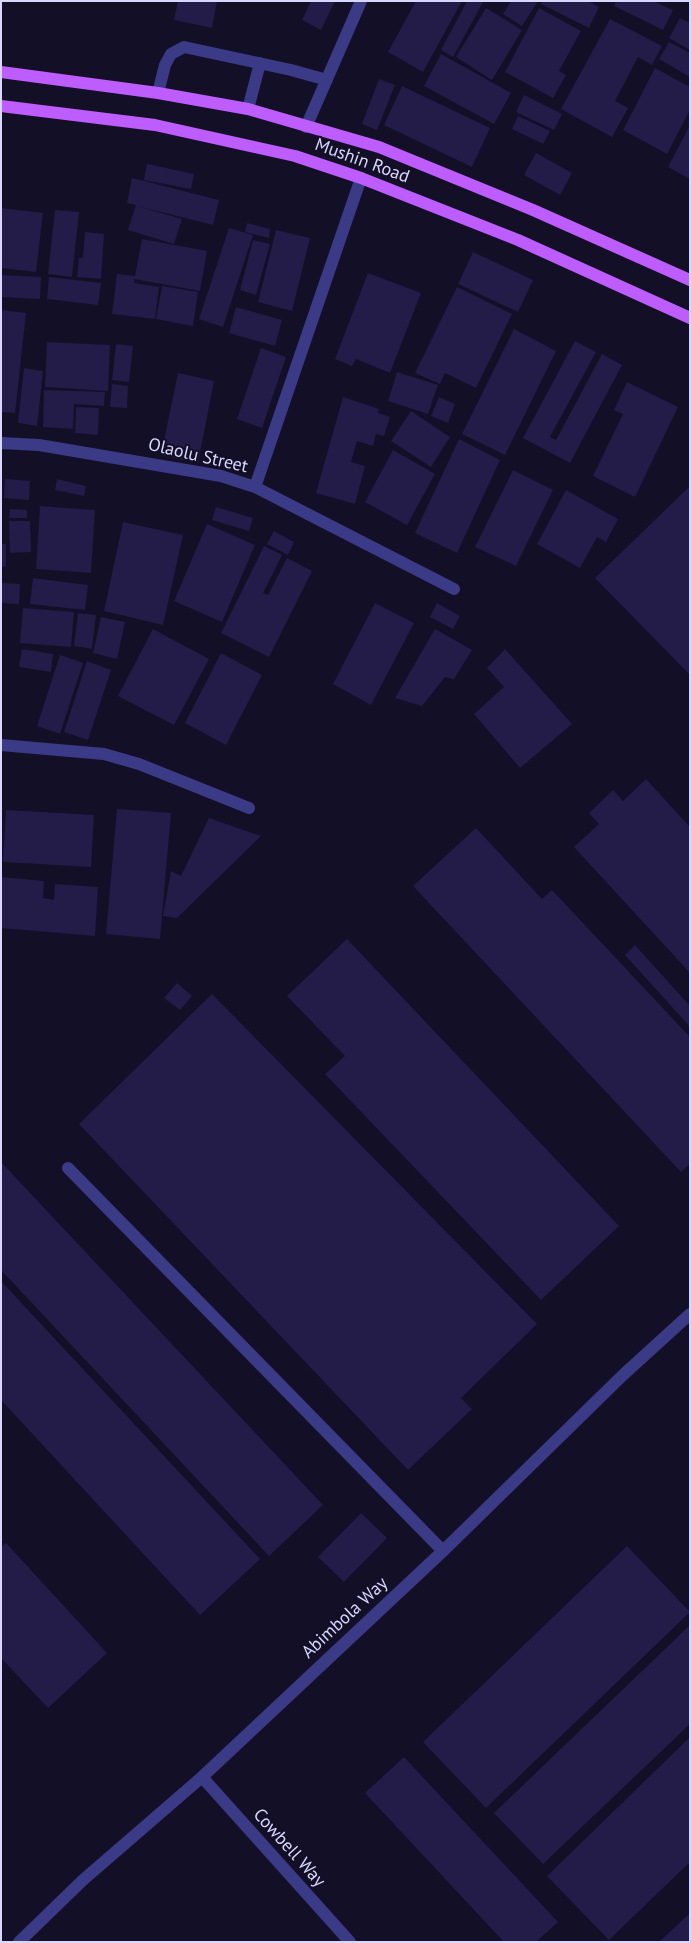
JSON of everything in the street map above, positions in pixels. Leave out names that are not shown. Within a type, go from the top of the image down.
[{"type":"main road","name":"Mushin Road","points":[[1,72],[158,93],[248,109],[379,147],[533,210],[690,280]]},
{"type":"main road","name":"Mushin Road","points":[[1,106],[155,125],[295,156],[361,178],[518,240],[690,318]]},
{"type":"street","points":[[306,127],[360,1]]},
{"type":"street","points":[[158,93],[165,66],[171,54],[184,47],[291,70],[326,80]]},
{"type":"street","points":[[248,109],[260,63]]},
{"type":"street","points":[[255,487],[361,178]]},
{"type":"street","name":"Olaolu Street","points":[[1,443],[39,445],[221,476],[255,487],[454,589]]},
{"type":"street","points":[[1,746],[104,754],[140,764],[250,808]]},
{"type":"street","points":[[68,1168],[443,1551]]},
{"type":"street","name":"Abimbola Way","points":[[19,1942],[83,1880],[202,1777],[443,1551],[623,1375],[690,1314]]},
{"type":"street","name":"Cowbell Way","points":[[202,1777],[350,1942]]},
{"type":"building","points":[[178,1],[217,1],[212,28],[174,20]]},
{"type":"building","points":[[311,1],[335,1],[321,30],[302,20]]},
{"type":"building","points":[[416,1],[462,1],[423,72],[388,52]]},
{"type":"building","points":[[467,1],[483,2],[453,57],[441,50]]},
{"type":"building","points":[[511,1],[538,1],[522,26],[503,14]]},
{"type":"building","points":[[542,1],[588,1],[599,7],[589,28],[541,4]]},
{"type":"building","points":[[616,1],[653,1],[673,10],[663,30],[614,6]]},
{"type":"building","points":[[486,8],[522,30],[492,80],[456,57]]},
{"type":"building","points":[[539,8],[581,31],[559,71],[566,75],[553,98],[505,72]]},
{"type":"building","points":[[680,18],[690,23],[690,50],[669,38]]},
{"type":"building","points":[[610,19],[662,46],[652,65],[638,57],[615,101],[628,108],[612,137],[561,109]]},
{"type":"building","points":[[669,42],[690,53],[690,77],[659,59]]},
{"type":"building","points":[[441,54],[511,93],[494,124],[424,86]]},
{"type":"building","points":[[655,68],[690,87],[690,110],[667,154],[623,130]]},
{"type":"building","points":[[379,79],[395,85],[377,130],[362,124]]},
{"type":"building","points":[[402,86],[490,128],[472,167],[384,125]]},
{"type":"building","points":[[524,95],[562,114],[554,130],[516,112]]},
{"type":"building","points":[[518,116],[550,131],[543,144],[512,129]]},
{"type":"building","points":[[690,125],[690,179],[668,167]]},
{"type":"building","points":[[536,153],[572,173],[560,195],[524,175]]},
{"type":"building","points":[[147,164],[194,174],[191,189],[144,180]]},
{"type":"building","points":[[132,178],[219,200],[213,225],[137,206],[182,219],[174,244],[128,230],[136,205],[127,203]]},
{"type":"building","points":[[1,208],[43,213],[36,272],[1,268]]},
{"type":"building","points":[[55,210],[79,212],[72,277],[48,274]]},
{"type":"building","points":[[247,223],[270,229],[269,238],[245,232]]},
{"type":"building","points":[[229,228],[253,235],[223,327],[199,319]]},
{"type":"building","points":[[276,230],[310,238],[292,311],[258,302]]},
{"type":"building","points":[[85,232],[104,234],[101,279],[77,277],[79,258],[83,258]]},
{"type":"building","points":[[142,239],[207,251],[200,291],[134,279],[134,283],[159,287],[155,319],[112,314],[117,274],[135,276]]},
{"type":"building","points":[[253,240],[270,244],[256,295],[240,290]]},
{"type":"building","points":[[473,252],[533,280],[518,312],[458,284]]},
{"type":"building","points":[[368,273],[421,293],[390,373],[356,359],[352,366],[335,359]]},
{"type":"building","points":[[1,275],[41,277],[40,299],[1,297]]},
{"type":"building","points":[[49,277],[101,283],[98,305],[47,299]]},
{"type":"building","points":[[162,286],[198,292],[193,326],[156,319]]},
{"type":"building","points":[[457,287],[512,314],[476,388],[445,373],[440,384],[415,373]]},
{"type":"building","points":[[236,307],[282,320],[275,346],[229,333]]},
{"type":"building","points":[[1,310],[26,313],[15,413],[1,412]]},
{"type":"building","points":[[514,329],[556,351],[505,455],[462,434]]},
{"type":"building","points":[[575,341],[596,352],[550,437],[556,440],[602,354],[622,365],[570,463],[523,438]]},
{"type":"building","points":[[47,342],[110,345],[108,391],[45,387]]},
{"type":"building","points":[[116,344],[133,346],[129,382],[112,380]]},
{"type":"building","points":[[261,348],[286,357],[262,428],[237,419]]},
{"type":"building","points":[[24,368],[43,371],[37,426],[18,423]]},
{"type":"building","points":[[397,372],[438,385],[428,414],[388,401]]},
{"type":"building","points":[[178,373],[214,381],[198,463],[161,455]]},
{"type":"building","points":[[627,382],[678,407],[635,497],[593,476],[623,414],[614,410]]},
{"type":"building","points":[[112,384],[128,386],[127,408],[110,407]]},
{"type":"building","points":[[44,390],[105,392],[104,406],[74,404],[73,429],[43,427]]},
{"type":"building","points":[[343,397],[379,409],[378,413],[390,417],[384,436],[376,434],[373,446],[357,441],[351,462],[365,466],[355,504],[316,493]]},
{"type":"building","points":[[439,397],[455,404],[448,423],[431,416]]},
{"type":"building","points":[[76,407],[99,408],[98,435],[75,433]]},
{"type":"building","points":[[411,411],[450,437],[431,467],[391,441]]},
{"type":"building","points":[[459,439],[500,460],[457,553],[415,533]]},
{"type":"building","points":[[393,450],[435,474],[407,525],[365,502]]},
{"type":"building","points":[[513,470],[553,490],[516,566],[475,547]]},
{"type":"building","points":[[5,479],[30,481],[29,500],[4,498]]},
{"type":"building","points":[[57,479],[86,486],[84,496],[55,490]]},
{"type":"building","points":[[690,486],[690,675],[595,578]]},
{"type":"building","points":[[566,490],[618,519],[606,542],[597,537],[580,568],[537,544]]},
{"type":"building","points":[[40,506],[95,510],[91,573],[36,569]]},
{"type":"building","points":[[216,507],[253,518],[249,531],[212,520]]},
{"type":"building","points":[[10,509],[27,510],[27,518],[9,518]]},
{"type":"building","points":[[9,521],[30,521],[31,552],[10,553]]},
{"type":"building","points":[[123,522],[183,535],[163,625],[104,611]]},
{"type":"building","points":[[207,524],[255,545],[222,622],[174,601]]},
{"type":"building","points":[[274,531],[294,542],[288,555],[267,544]]},
{"type":"building","points":[[1,544],[6,544],[6,567],[1,566]]},
{"type":"building","points":[[264,546],[282,555],[263,593],[268,595],[287,558],[312,571],[269,657],[221,633]]},
{"type":"building","points":[[33,578],[88,585],[85,610],[30,604]]},
{"type":"building","points":[[1,583],[20,584],[19,604],[1,603]]},
{"type":"building","points":[[375,603],[414,623],[371,705],[333,684]]},
{"type":"building","points":[[437,603],[460,616],[453,629],[430,617]]},
{"type":"building","points":[[23,608],[74,612],[71,647],[20,643]]},
{"type":"building","points":[[78,613],[96,615],[92,649],[74,646]]},
{"type":"building","points":[[101,617],[125,622],[117,659],[93,653]]},
{"type":"building","points":[[153,629],[209,659],[174,725],[118,696]]},
{"type":"building","points":[[435,629],[472,650],[454,679],[445,677],[422,706],[395,698]]},
{"type":"building","points":[[22,649],[53,654],[51,672],[19,667]]},
{"type":"building","points":[[505,649],[572,724],[520,768],[474,714],[504,687],[487,668]]},
{"type":"building","points":[[221,653],[262,675],[226,745],[185,723]]},
{"type":"building","points":[[60,655],[83,663],[60,734],[37,726]]},
{"type":"building","points":[[87,661],[111,670],[88,740],[64,732]]},
{"type":"building","points":[[646,779],[690,827],[690,973],[574,847],[599,824],[589,813],[613,790],[623,801]]},
{"type":"building","points":[[117,809],[171,813],[160,939],[106,934]]},
{"type":"building","points":[[6,810],[94,815],[91,867],[3,862]]},
{"type":"building","points":[[209,818],[261,836],[177,918],[163,916],[171,871],[181,876]]},
{"type":"building","points":[[476,828],[542,899],[552,890],[690,1037],[690,1164],[681,1172],[413,886]]},
{"type":"building","points":[[1,877],[44,881],[43,898],[54,900],[55,884],[98,887],[95,936],[1,928]]},
{"type":"building","points":[[347,939],[619,1226],[541,1300],[325,1074],[345,1056],[287,996]]},
{"type":"building","points":[[635,945],[690,1006],[690,1027],[625,955]]},
{"type":"building","points":[[177,983],[192,996],[180,1010],[164,998]]},
{"type":"building","points":[[212,994],[537,1324],[461,1398],[472,1409],[408,1470],[79,1124]]},
{"type":"building","points":[[1,1162],[323,1505],[269,1556],[1,1270]]},
{"type":"building","points":[[1,1281],[260,1559],[200,1615],[1,1400]]},
{"type":"building","points":[[361,1513],[387,1538],[344,1582],[318,1557]]},
{"type":"building","points":[[6,1543],[107,1653],[48,1708],[1,1658],[1,1547]]},
{"type":"building","points":[[627,1546],[690,1612],[486,1808],[423,1742]]},
{"type":"building","points":[[690,1625],[690,1724],[543,1864],[494,1813]]},
{"type":"building","points":[[690,1737],[690,1862],[609,1940],[547,1876]]},
{"type":"building","points":[[404,1757],[558,1922],[536,1942],[504,1942],[365,1793]]},
{"type":"building","points":[[690,1913],[690,1942],[659,1942]]}]
